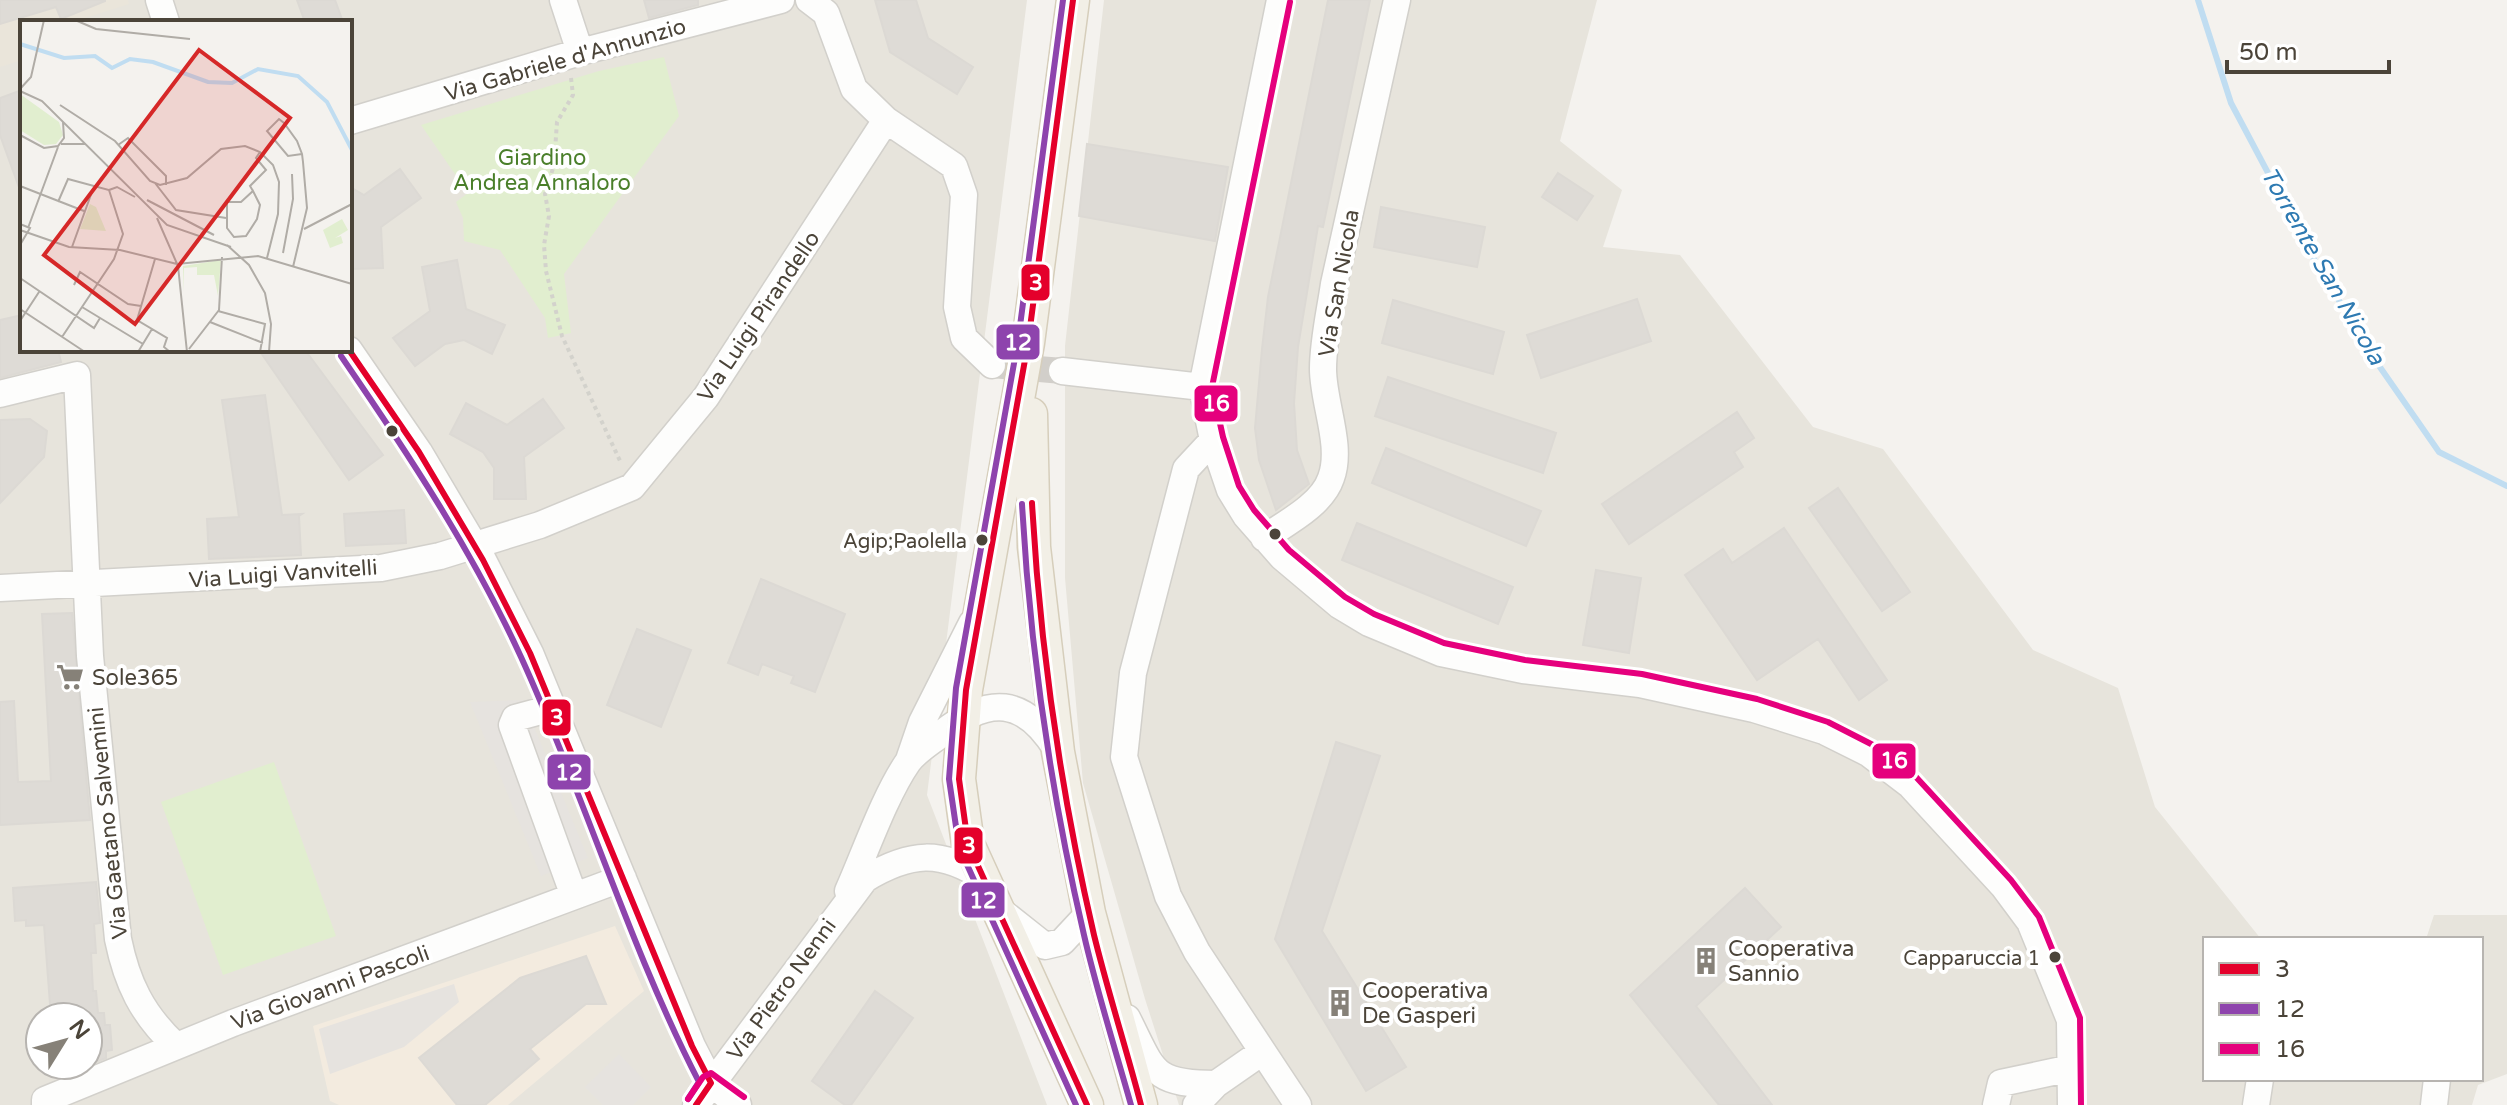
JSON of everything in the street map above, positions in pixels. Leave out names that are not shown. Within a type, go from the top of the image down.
[{"type":"main road","points":[[1073,0],[1028,343],[964,716],[960,805],[968,844],[1087,1105]]},
{"type":"main road","points":[[1028,343],[1034,547],[1058,752],[1089,913],[1141,1105]]},
{"type":"street","points":[[159,0],[165,20]]},
{"type":"street","points":[[563,0],[573,55]]},
{"type":"street","name":"Via Gabriele d'Annunzio","points":[[352,120],[573,55],[781,0]]},
{"type":"street","points":[[809,0],[826,13],[854,89],[886,120],[954,166],[964,195],[957,307],[964,338],[992,365]]},
{"type":"street","points":[[1280,0],[1202,387],[1213,440],[1230,490],[1264,538],[1339,605],[1369,623],[1441,653],[1703,697],[1824,731],[1868,753],[1920,795],[2004,887],[2030,922],[2070,1020],[2071,1105]]},
{"type":"street","name":"Via San Nicola","points":[[1264,538],[1322,494],[1332,477],[1334,449],[1324,397],[1323,366],[1329,320],[1397,0]]},
{"type":"street","name":"Via Luigi Pirandello","points":[[474,545],[540,525],[632,487],[706,397],[886,120]]},
{"type":"street","points":[[350,352],[419,452],[474,545],[530,653],[711,1083],[738,1105]]},
{"type":"street","points":[[1062,371],[1202,387]]},
{"type":"street","points":[[0,394],[77,375],[89,583]]},
{"type":"street","points":[[1213,440],[1186,469],[1133,673],[1124,757],[1168,896],[1197,952],[1298,1105]]},
{"type":"street","name":"Via Luigi Vanvitelli","points":[[0,588],[381,568],[474,545]]},
{"type":"street","name":"Via Gaetano Salvemini","points":[[89,583],[93,686],[118,939],[126,976],[140,1004],[175,1045]]},
{"type":"street","points":[[909,760],[922,722],[982,602]]},
{"type":"street","points":[[964,716],[1002,706],[1028,714],[1041,725],[1058,752]]},
{"type":"street","points":[[552,708],[515,718],[512,725],[574,896]]},
{"type":"street","name":"Via Pietro Nenni","points":[[838,912],[909,760],[964,716]]},
{"type":"street","name":"Via Pietro Nenni","points":[[696,1105],[865,879],[890,864],[922,856],[962,864],[985,879]]},
{"type":"street","name":"Via Giovanni Pascoli","points":[[45,1105],[45,1100],[175,1045],[623,878]]},
{"type":"street","points":[[999,910],[1025,934],[1045,946],[1062,942],[1089,913]]},
{"type":"street","points":[[1104,974],[1149,1063],[1158,1074],[1183,1082],[1216,1084]]},
{"type":"street","points":[[1196,1105],[1216,1084],[1262,1052]]},
{"type":"street","points":[[1996,1105],[2001,1083],[2071,1068]]},
{"type":"street","points":[[2256,1105],[2260,1081]]},
{"type":"street","points":[[2434,1105],[2437,1081]]},
{"type":"path","points":[[573,55],[573,95],[557,122],[554,165],[545,194],[549,216],[544,245],[546,271],[562,336],[632,487]]},
{"type":"shaded area","points":[[0,0],[1027,0],[927,795],[1047,1105],[0,1105]]},
{"type":"shaded area","points":[[0,0],[128,0],[129,4],[78,20],[20,20],[20,61],[0,67]]},
{"type":"shaded area","points":[[1104,0],[1597,0],[1560,141],[1622,190],[1603,247],[1680,255],[1813,427],[1883,449],[2033,650],[2118,688],[2155,807],[2259,937],[2203,937],[2203,1081],[2483,1081],[2483,937],[2427,937],[2434,915],[2507,915],[2507,1074],[2478,1085],[2472,1105],[1179,1105],[1083,783],[1065,578],[1065,346]]},
{"type":"shaded area","points":[[523,700],[588,858],[541,876],[470,702]]},
{"type":"shaded area","points":[[615,926],[644,991],[508,1105],[339,1105],[330,1101],[313,1026]]},
{"type":"shaded area","points":[[454,984],[459,1002],[404,1047],[330,1074],[319,1029]]},
{"type":"shaded area","points":[[619,1054],[651,1087],[633,1105],[603,1105],[585,1087]]},
{"type":"green space","name":"Giardino Andrea Annaloro","points":[[664,57],[679,116],[564,274],[571,333],[548,338],[545,318],[500,250],[464,241],[463,218],[456,202],[468,193],[421,125],[599,71]]},
{"type":"green space","points":[[274,762],[336,936],[223,975],[161,802]]},
{"type":"building","points":[[0,0],[105,1],[61,19],[56,7],[0,24]]},
{"type":"building","points":[[297,0],[335,0],[342,20],[304,20]]},
{"type":"building","points":[[644,0],[698,0],[698,5],[649,18]]},
{"type":"building","points":[[875,0],[916,0],[928,38],[973,67],[957,94],[890,52]]},
{"type":"building","points":[[1328,0],[1370,0],[1323,227],[1318,226],[1298,347],[1294,403],[1297,450],[1309,484],[1276,510],[1259,460],[1255,428],[1262,349],[1268,297]]},
{"type":"building","points":[[20,91],[20,190],[0,135],[0,98]]},
{"type":"building","points":[[1087,144],[1228,167],[1215,241],[1079,216]]},
{"type":"building","points":[[400,169],[421,198],[381,227],[383,268],[352,269],[352,188],[364,195]]},
{"type":"building","points":[[1558,173],[1593,196],[1577,220],[1542,197]]},
{"type":"building","points":[[1381,207],[1485,227],[1477,267],[1374,247]]},
{"type":"building","points":[[457,260],[466,309],[505,325],[492,354],[464,340],[445,344],[415,366],[393,338],[430,311],[422,267]]},
{"type":"building","points":[[1637,299],[1651,341],[1541,378],[1527,335]]},
{"type":"building","points":[[1393,300],[1504,332],[1493,374],[1382,343]]},
{"type":"building","points":[[20,315],[20,352],[58,352],[61,362],[0,378],[0,320]]},
{"type":"building","points":[[260,352],[306,352],[383,455],[349,480]]},
{"type":"building","points":[[1388,377],[1556,433],[1543,473],[1375,416]]},
{"type":"building","points":[[265,395],[282,515],[302,514],[299,516],[301,555],[209,559],[207,519],[239,517],[222,400]]},
{"type":"building","points":[[543,399],[564,428],[524,457],[526,499],[494,499],[494,468],[483,452],[450,434],[466,403],[507,425]]},
{"type":"building","points":[[1737,412],[1754,438],[1734,452],[1743,467],[1629,544],[1602,504]]},
{"type":"building","points":[[30,419],[47,431],[44,457],[0,503],[0,420]]},
{"type":"building","points":[[1386,448],[1541,511],[1526,546],[1372,483]]},
{"type":"building","points":[[1838,488],[1910,592],[1882,611],[1809,508]]},
{"type":"building","points":[[404,510],[406,543],[346,546],[344,514]]},
{"type":"building","points":[[1357,523],[1513,587],[1498,624],[1342,560]]},
{"type":"building","points":[[1784,528],[1887,680],[1859,700],[1818,639],[1757,680],[1685,575],[1723,549],[1732,563]]},
{"type":"building","points":[[1596,570],[1641,578],[1629,653],[1583,645]]},
{"type":"building","points":[[761,579],[845,614],[815,692],[791,683],[794,676],[762,664],[758,675],[728,663]]},
{"type":"building","points":[[72,613],[90,820],[0,825],[0,702],[14,701],[18,782],[51,781],[42,614]]},
{"type":"building","points":[[637,629],[691,650],[661,727],[607,705]]},
{"type":"building","name":"Cooperativa De Gasperi","points":[[1336,742],[1380,756],[1322,931],[1406,1067],[1366,1091],[1275,939]]},
{"type":"building","points":[[96,882],[100,923],[94,924],[96,953],[91,953],[93,991],[96,991],[97,1001],[50,1001],[44,925],[26,926],[26,920],[15,921],[13,888]]},
{"type":"building","name":"Cooperativa Sannio","points":[[1745,888],[1781,927],[1696,1006],[1772,1105],[1719,1105],[1630,995]]},
{"type":"building","points":[[586,956],[606,1004],[586,1004],[530,1049],[539,1059],[485,1105],[457,1105],[419,1058],[520,978]]},
{"type":"building","points":[[875,991],[913,1018],[851,1105],[845,1105],[812,1081]]},
{"type":"building","points":[[104,1013],[105,1025],[110,1025],[112,1050],[106,1051],[106,1058]]},
{"type":"waterway","name":"Torrente San Nicola","points":[[2198,0],[2231,103],[2312,256],[2375,360],[2439,452],[2507,486]]},
{"type":"tunnel","points":[[992,365],[1062,371]]},
{"type":"transit line","name":"12","points":[[1063,0],[1018,341],[956,688],[949,779],[959,847],[1076,1105]]},
{"type":"transit line","name":"3","points":[[1073,0],[1028,343],[966,690],[959,779],[968,844],[1087,1105]]},
{"type":"transit line","name":"16","points":[[1290,2],[1212,387],[1223,437],[1239,486],[1254,510],[1289,550],[1345,597],[1374,614],[1444,643],[1525,660],[1642,674],[1757,699],[1828,722],[1873,745],[1916,777],[2011,880],[2039,917],[2080,1018],[2081,1105]]},
{"type":"transit line","name":"3","points":[[350,352],[419,452],[483,560],[530,653],[692,1046],[711,1083],[696,1105]]},
{"type":"transit line","name":"12","points":[[341,356],[460,540],[521,657],[651,978],[699,1082],[688,1099]]},
{"type":"transit line","name":"3","points":[[1032,503],[1046,666],[1072,828],[1094,935],[1141,1105]]},
{"type":"transit line","name":"12","points":[[1022,504],[1036,667],[1062,828],[1089,956],[1131,1105]]},
{"type":"transit line","name":"16","points":[[688,1099],[703,1077],[711,1073],[744,1097]]},
{"type":"place","name":"Agip;Paolella","points":[[982,540]]},
{"type":"place","name":"Sole365","points":[[70,677]]},
{"type":"place","name":"Capparuccia 1","points":[[2055,957]]},
{"type":"place","name":"Cooperativa Sannio","points":[[1706,961]]},
{"type":"place","name":"Cooperativa De Gasperi","points":[[1340,1003]]}]
